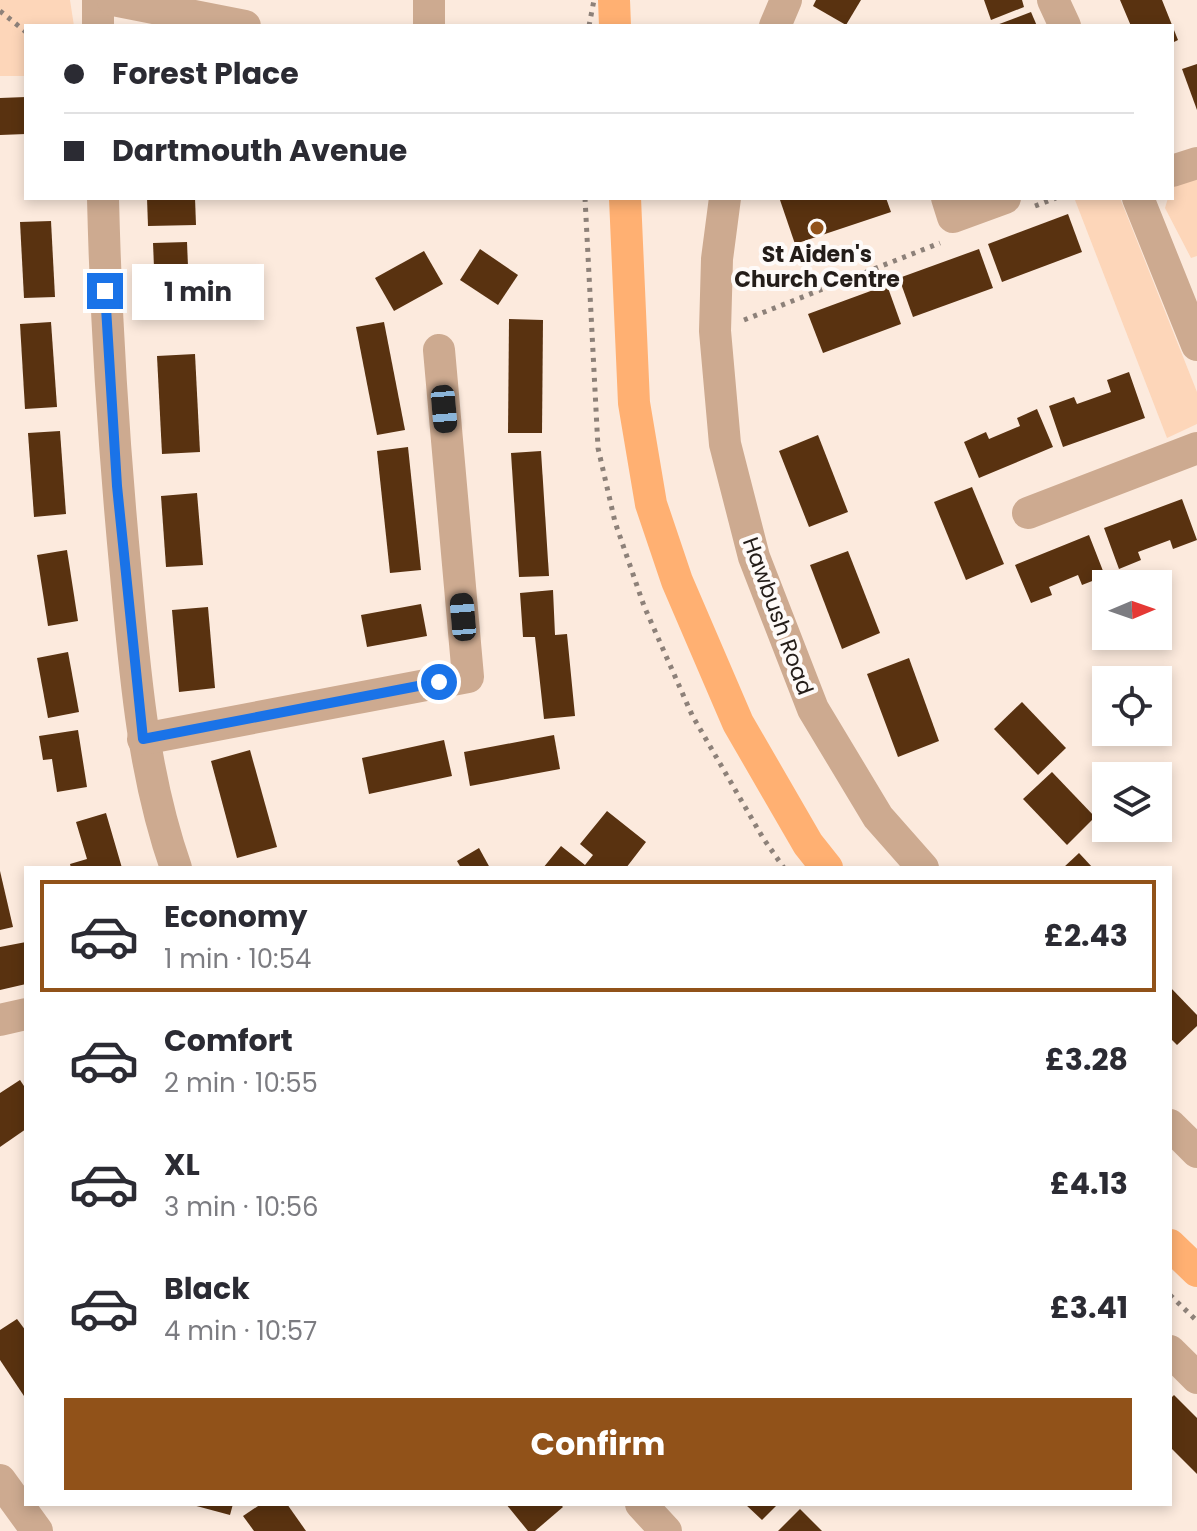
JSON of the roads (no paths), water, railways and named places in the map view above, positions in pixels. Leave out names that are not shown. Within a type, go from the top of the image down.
[{"type":"street","points":[[98,0],[98,24]]},
{"type":"street","points":[[113,0],[235,24]]},
{"type":"street","points":[[429,0],[429,24]]},
{"type":"street","points":[[776,24],[786,0]]},
{"type":"street","points":[[1053,0],[1064,24]]},
{"type":"street","points":[[1174,170],[1197,163]]},
{"type":"street","points":[[103,200],[106,322],[117,486],[143,739],[175,866]]},
{"type":"street","name":"Hawbush Road","points":[[725,200],[717,259],[715,331],[725,444],[754,557],[813,709],[878,817],[921,866]]},
{"type":"street","points":[[948,200],[953,217],[1016,204]]},
{"type":"street","points":[[1139,200],[1197,345]]},
{"type":"street","points":[[143,739],[468,677],[439,350]]},
{"type":"street","points":[[1028,513],[1197,448]]},
{"type":"street","points":[[0,1020],[24,1014]]},
{"type":"street","points":[[1172,1127],[1197,1152]]},
{"type":"street","points":[[1172,1353],[1197,1378]]},
{"type":"street","points":[[0,1480],[37,1531]]},
{"type":"street","points":[[643,1506],[666,1531]]},
{"type":"waterway","points":[[614,0],[615,24]]},
{"type":"waterway","points":[[625,200],[634,403],[651,504],[677,581],[738,723],[808,844],[825,866]]},
{"type":"waterway","points":[[1172,1247],[1197,1271]]},
{"type":"place","name":"St Aiden's Church Centre","points":[[817,228]]}]
